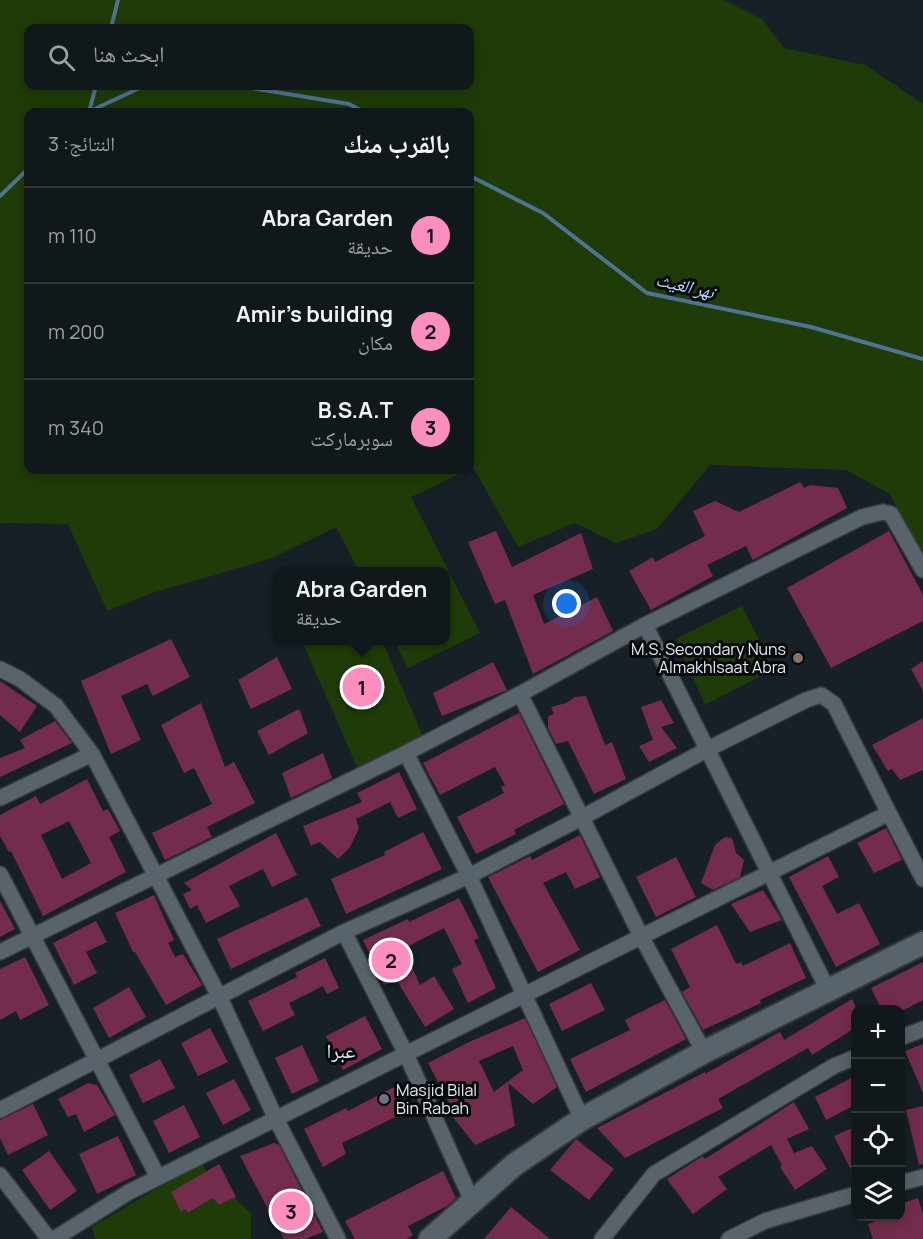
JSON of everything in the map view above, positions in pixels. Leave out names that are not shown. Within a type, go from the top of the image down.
[{"type":"main road","points":[[430,1239],[514,1165],[582,1119],[704,1052],[923,943]]},
{"type":"street","points":[[0,952],[405,753],[520,694],[645,625],[873,513],[884,512],[896,519],[923,570]]},
{"type":"street","points":[[645,625],[828,990]]},
{"type":"street","points":[[0,669],[20,679],[56,706],[92,754],[220,998],[276,1119],[338,1239]]},
{"type":"street","points":[[520,694],[642,938],[704,1052]]},
{"type":"street","points":[[0,1110],[344,932],[469,876],[706,750],[806,700],[821,695],[834,704],[923,879]]},
{"type":"street","points":[[405,753],[469,876],[582,1119]]},
{"type":"street","points":[[0,798],[92,754]]},
{"type":"street","points":[[54,1239],[129,1192],[158,1177],[889,813]]},
{"type":"street","points":[[0,874],[158,1177]]},
{"type":"street","points":[[344,932],[406,1054],[472,1201]]},
{"type":"street","points":[[905,1036],[923,1029]]},
{"type":"street","points":[[602,1239],[654,1174],[834,1066],[851,1059]]},
{"type":"street","points":[[0,1175],[49,1239]]},
{"type":"street","points":[[905,1182],[923,1177]]},
{"type":"street","points":[[729,1239],[765,1221],[851,1195]]},
{"type":"green space","points":[[0,0],[724,0],[762,19],[784,48],[865,65],[923,104],[923,557],[890,494],[846,470],[710,465],[657,529],[616,543],[575,523],[518,547],[474,469],[474,108],[24,108],[24,474],[459,474],[411,497],[447,567],[357,567],[336,527],[270,559],[155,592],[107,611],[68,524],[0,523]]},
{"type":"green space","points":[[450,574],[480,633],[408,668],[396,645],[450,645]]},
{"type":"green space","points":[[742,606],[774,669],[705,705],[676,639]]},
{"type":"green space","points":[[304,645],[384,645],[424,739],[358,769]]},
{"type":"green space","points":[[202,1162],[206,1172],[171,1192],[181,1211],[186,1209],[189,1213],[213,1198],[219,1205],[234,1198],[251,1213],[251,1239],[95,1239],[92,1227]]},
{"type":"building","points":[[800,482],[804,488],[810,485],[838,488],[847,508],[753,560],[746,546],[707,565],[713,576],[651,610],[629,571],[653,557],[655,562],[705,536],[693,511],[715,501],[739,512]]},
{"type":"building","points":[[496,531],[512,567],[581,533],[593,569],[533,595],[544,624],[597,597],[613,631],[533,674],[505,600],[495,604],[468,542]]},
{"type":"building","points":[[889,531],[923,595],[923,621],[831,668],[787,588]]},
{"type":"building","points":[[171,639],[190,677],[153,696],[147,684],[121,696],[141,740],[111,754],[81,681]]},
{"type":"building","points":[[277,657],[292,689],[251,709],[238,680]]},
{"type":"building","points":[[923,661],[923,691],[911,669]]},
{"type":"building","points":[[493,662],[507,690],[442,716],[433,693]]},
{"type":"building","points":[[0,681],[37,706],[20,732],[0,715]]},
{"type":"building","points":[[586,696],[605,745],[612,742],[626,779],[594,794],[568,741],[556,744],[548,728],[548,716],[554,714],[551,707],[566,703],[575,697]]},
{"type":"building","points":[[661,700],[674,723],[661,727],[677,748],[649,762],[639,746],[653,740],[641,707]]},
{"type":"building","points":[[201,703],[225,767],[234,762],[255,803],[207,827],[212,837],[165,860],[152,833],[212,804],[194,768],[184,773],[161,725]]},
{"type":"building","points":[[299,709],[308,733],[269,755],[257,731]]},
{"type":"building","points":[[519,713],[564,804],[514,830],[516,834],[476,854],[457,817],[504,793],[501,787],[505,785],[495,767],[440,795],[423,763]]},
{"type":"building","points":[[923,718],[923,770],[900,780],[892,769],[888,771],[872,745]]},
{"type":"building","points":[[55,721],[72,743],[0,777],[0,758],[25,748],[20,740]]},
{"type":"building","points":[[323,753],[332,778],[291,798],[282,773]]},
{"type":"building","points":[[399,772],[417,809],[398,818],[390,802],[356,819],[359,828],[350,847],[338,859],[320,842],[311,846],[303,826],[362,802],[357,793]]},
{"type":"building","points":[[87,779],[103,811],[108,809],[120,831],[109,837],[126,872],[43,916],[11,851],[9,852],[0,836],[0,815],[36,796],[40,804]],"holes":[[[69,821],[91,863],[62,879],[41,835]]]},
{"type":"building","points":[[886,828],[902,860],[874,873],[857,843]]},
{"type":"building","points":[[423,832],[442,869],[346,914],[331,879],[385,855],[384,852]]},
{"type":"building","points":[[276,833],[297,875],[272,887],[263,869],[229,886],[240,906],[206,923],[197,905],[190,909],[183,894],[192,890],[184,883]]},
{"type":"building","points":[[580,835],[600,877],[575,889],[566,872],[543,883],[580,950],[538,972],[488,877],[530,856],[532,860]]},
{"type":"building","points":[[725,837],[732,838],[736,853],[744,860],[740,877],[713,890],[701,883],[715,845]]},
{"type":"building","points":[[828,856],[839,877],[822,886],[837,914],[859,903],[880,944],[836,967],[789,877]]},
{"type":"building","points":[[676,857],[696,897],[656,917],[636,877]]},
{"type":"building","points":[[763,890],[782,920],[750,932],[731,904]]},
{"type":"building","points":[[154,895],[174,940],[168,943],[175,957],[183,954],[202,985],[166,1005],[133,952],[115,913]]},
{"type":"building","points":[[307,897],[321,926],[231,969],[217,939]]},
{"type":"building","points":[[459,898],[479,938],[474,940],[496,988],[468,1003],[452,969],[462,964],[444,928],[418,941],[404,949],[420,985],[434,976],[454,1009],[425,1027],[396,979],[384,985],[363,940],[408,919],[409,922]]},
{"type":"building","points":[[0,901],[15,929],[0,937]]},
{"type":"building","points":[[96,921],[107,942],[86,952],[97,973],[74,985],[53,943]]},
{"type":"building","points":[[717,925],[736,964],[741,962],[743,966],[790,943],[806,978],[760,1000],[761,1003],[703,1030],[682,992],[690,987],[671,949]]},
{"type":"building","points":[[25,957],[49,1005],[20,1020],[16,1011],[0,1020],[0,969]]},
{"type":"building","points":[[325,958],[339,988],[327,994],[323,986],[289,1003],[295,1015],[263,1031],[248,1001],[297,977],[295,973]]},
{"type":"building","points":[[923,962],[923,1000],[905,1009],[905,1005],[880,1005],[871,988]]},
{"type":"building","points":[[591,983],[605,1010],[562,1031],[549,1004]]},
{"type":"building","points":[[129,987],[146,1017],[109,1038],[93,1008]]},
{"type":"building","points":[[852,999],[855,1005],[851,1005],[851,1031],[812,1055],[808,1048],[718,1099],[723,1108],[625,1158],[597,1128],[705,1072],[705,1074],[780,1032],[784,1040]]},
{"type":"building","points":[[665,1000],[686,1039],[586,1092],[570,1059],[630,1030],[625,1020]]},
{"type":"building","points":[[365,1016],[382,1049],[343,1070],[326,1036]]},
{"type":"building","points":[[525,1018],[557,1087],[533,1104],[508,1083],[515,1126],[475,1145],[449,1112],[453,1110],[428,1063]],"holes":[[[513,1046],[523,1070],[494,1092],[479,1061]]]},
{"type":"building","points":[[210,1028],[228,1062],[198,1076],[181,1043]]},
{"type":"building","points":[[923,1044],[923,1093],[905,1051]]},
{"type":"building","points":[[302,1045],[319,1081],[292,1094],[275,1058]]},
{"type":"building","points":[[160,1059],[175,1088],[143,1103],[129,1075]]},
{"type":"building","points":[[851,1078],[851,1107],[826,1120],[815,1097]]},
{"type":"building","points":[[234,1079],[251,1110],[223,1125],[206,1093]]},
{"type":"building","points":[[88,1083],[97,1085],[115,1115],[84,1132],[76,1114],[68,1117],[58,1099]]},
{"type":"building","points":[[400,1084],[412,1109],[342,1143],[346,1154],[323,1167],[304,1129],[346,1108],[348,1111]]},
{"type":"building","points":[[794,1102],[809,1129],[787,1139],[794,1153],[812,1146],[827,1169],[795,1190],[780,1167],[782,1165],[771,1145],[718,1177],[727,1189],[693,1214],[667,1179],[703,1156],[705,1159]]},
{"type":"building","points":[[33,1104],[48,1135],[8,1155],[0,1138],[0,1120]]},
{"type":"building","points":[[184,1105],[200,1137],[169,1153],[153,1121]]},
{"type":"building","points":[[923,1106],[923,1164],[919,1165],[906,1110]]},
{"type":"building","points":[[851,1129],[851,1170],[834,1136]]},
{"type":"building","points":[[118,1136],[136,1175],[97,1194],[79,1154]]},
{"type":"building","points":[[576,1139],[614,1169],[589,1200],[550,1170]]},
{"type":"building","points":[[274,1143],[279,1145],[323,1232],[305,1239],[284,1239],[240,1156]]},
{"type":"building","points":[[49,1151],[77,1191],[50,1210],[22,1170]]},
{"type":"building","points":[[219,1164],[236,1197],[219,1205],[213,1198],[188,1213],[186,1209],[181,1212],[171,1192]]},
{"type":"building","points":[[443,1171],[456,1198],[447,1206],[408,1226],[413,1235],[407,1239],[355,1239],[345,1221]]},
{"type":"building","points":[[918,1198],[923,1214],[923,1239],[873,1239],[868,1224],[876,1221],[905,1221],[905,1202]]},
{"type":"building","points":[[511,1207],[550,1239],[484,1239]]},
{"type":"waterway","points":[[112,24],[118,0]]},
{"type":"waterway","points":[[90,108],[95,90]]},
{"type":"waterway","name":"نهر الغيث","points":[[97,108],[135,90]]},
{"type":"waterway","name":"نهر الغيث","points":[[263,90],[349,104],[356,108]]},
{"type":"waterway","name":"نهر الغيث","points":[[0,196],[24,173]]},
{"type":"waterway","name":"نهر الغيث","points":[[474,178],[543,213],[647,293],[811,327],[923,359]]},
{"type":"place","name":"M.S. Secondary Nuns Almakhlsaat Abra","points":[[798,658]]},
{"type":"place","name":"Abra Garden","points":[[362,687]]},
{"type":"place","name":"Amir's building","points":[[391,960]]},
{"type":"place","name":"Masjid Bilal Bin Rabah","points":[[384,1099]]},
{"type":"place","name":"B.S.A.T","points":[[291,1211]]},
{"type":"district","name":"عبرا","points":[[341,1051]]}]
